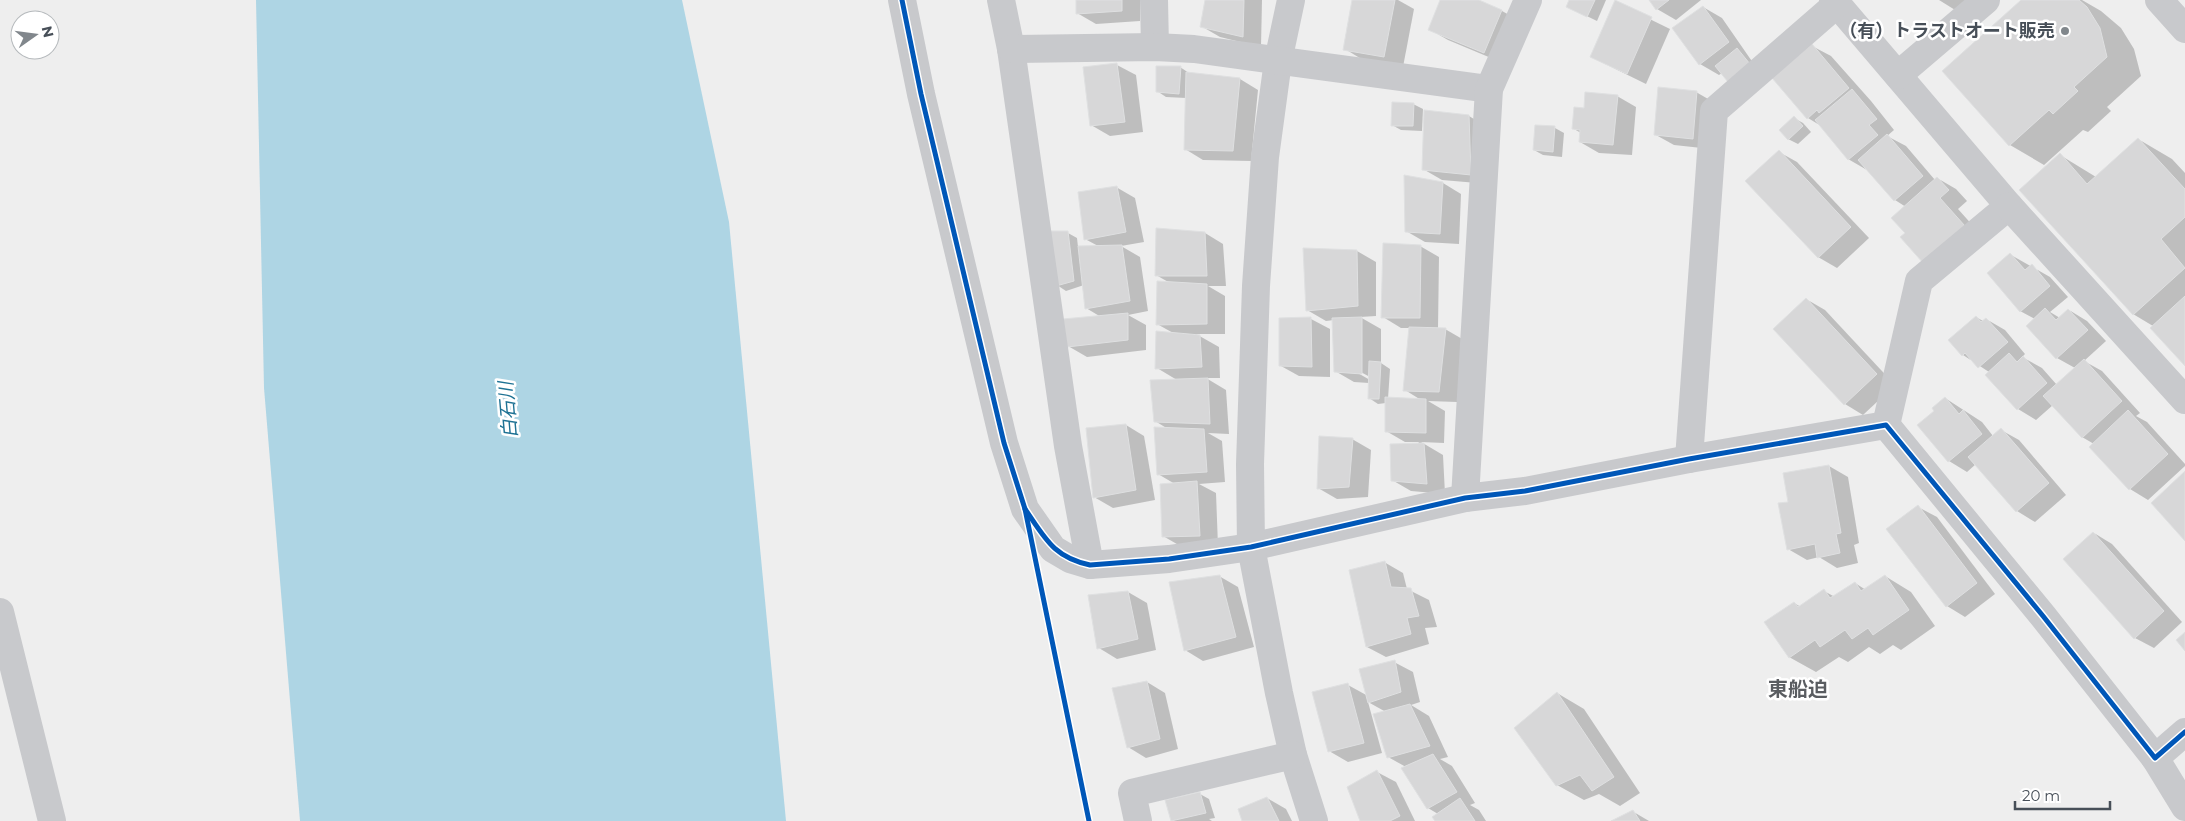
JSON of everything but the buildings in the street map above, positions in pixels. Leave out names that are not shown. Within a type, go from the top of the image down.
[{"type":"street","points":[[902,0],[922,94],[1002,434],[1025,509],[1053,548],[1070,559],[1090,565],[1169,559],[1251,547],[1465,498],[1525,491],[1689,459],[1886,425]]},
{"type":"street","points":[[1001,0],[1010,48],[1068,446],[1090,565]]},
{"type":"street","points":[[1154,0],[1155,47]]},
{"type":"street","points":[[1291,0],[1278,61],[1265,157],[1256,286],[1250,464],[1251,547],[1293,755],[1314,821]]},
{"type":"street","points":[[1465,498],[1489,89],[1528,0]]},
{"type":"street","points":[[1898,75],[1986,0]]},
{"type":"street","points":[[2158,0],[2185,29]]},
{"type":"street","points":[[1689,459],[1714,111],[1835,2],[2009,206],[2185,400]]},
{"type":"street","points":[[1010,48],[1155,47],[1231,53],[1489,89]]},
{"type":"street","points":[[1886,425],[1919,281],[2009,206]]},
{"type":"street","points":[[1886,425],[2044,616],[2155,758],[2185,807]]},
{"type":"street","points":[[0,612],[52,821]]},
{"type":"street","points":[[2155,758],[2185,732]]},
{"type":"street","points":[[1138,821],[1132,793],[1293,755]]},
{"type":"water","name":"白石川","points":[[256,0],[682,0],[729,222],[786,821],[300,821],[264,388]]},
{"type":"cycle path","points":[[902,0],[921,94],[1004,443],[1025,509],[1089,821]]},
{"type":"cycle path","points":[[1025,509],[1051,545],[1067,557],[1077,561],[1090,565],[1169,559],[1251,547],[1465,498],[1525,491],[1689,459],[1886,425],[2043,616],[2155,758],[2185,732]]},
{"type":"place","name":"（有）トラストオート販売","points":[[2065,31]]},
{"type":"district","name":"東船迫","points":[[1798,689]]}]
